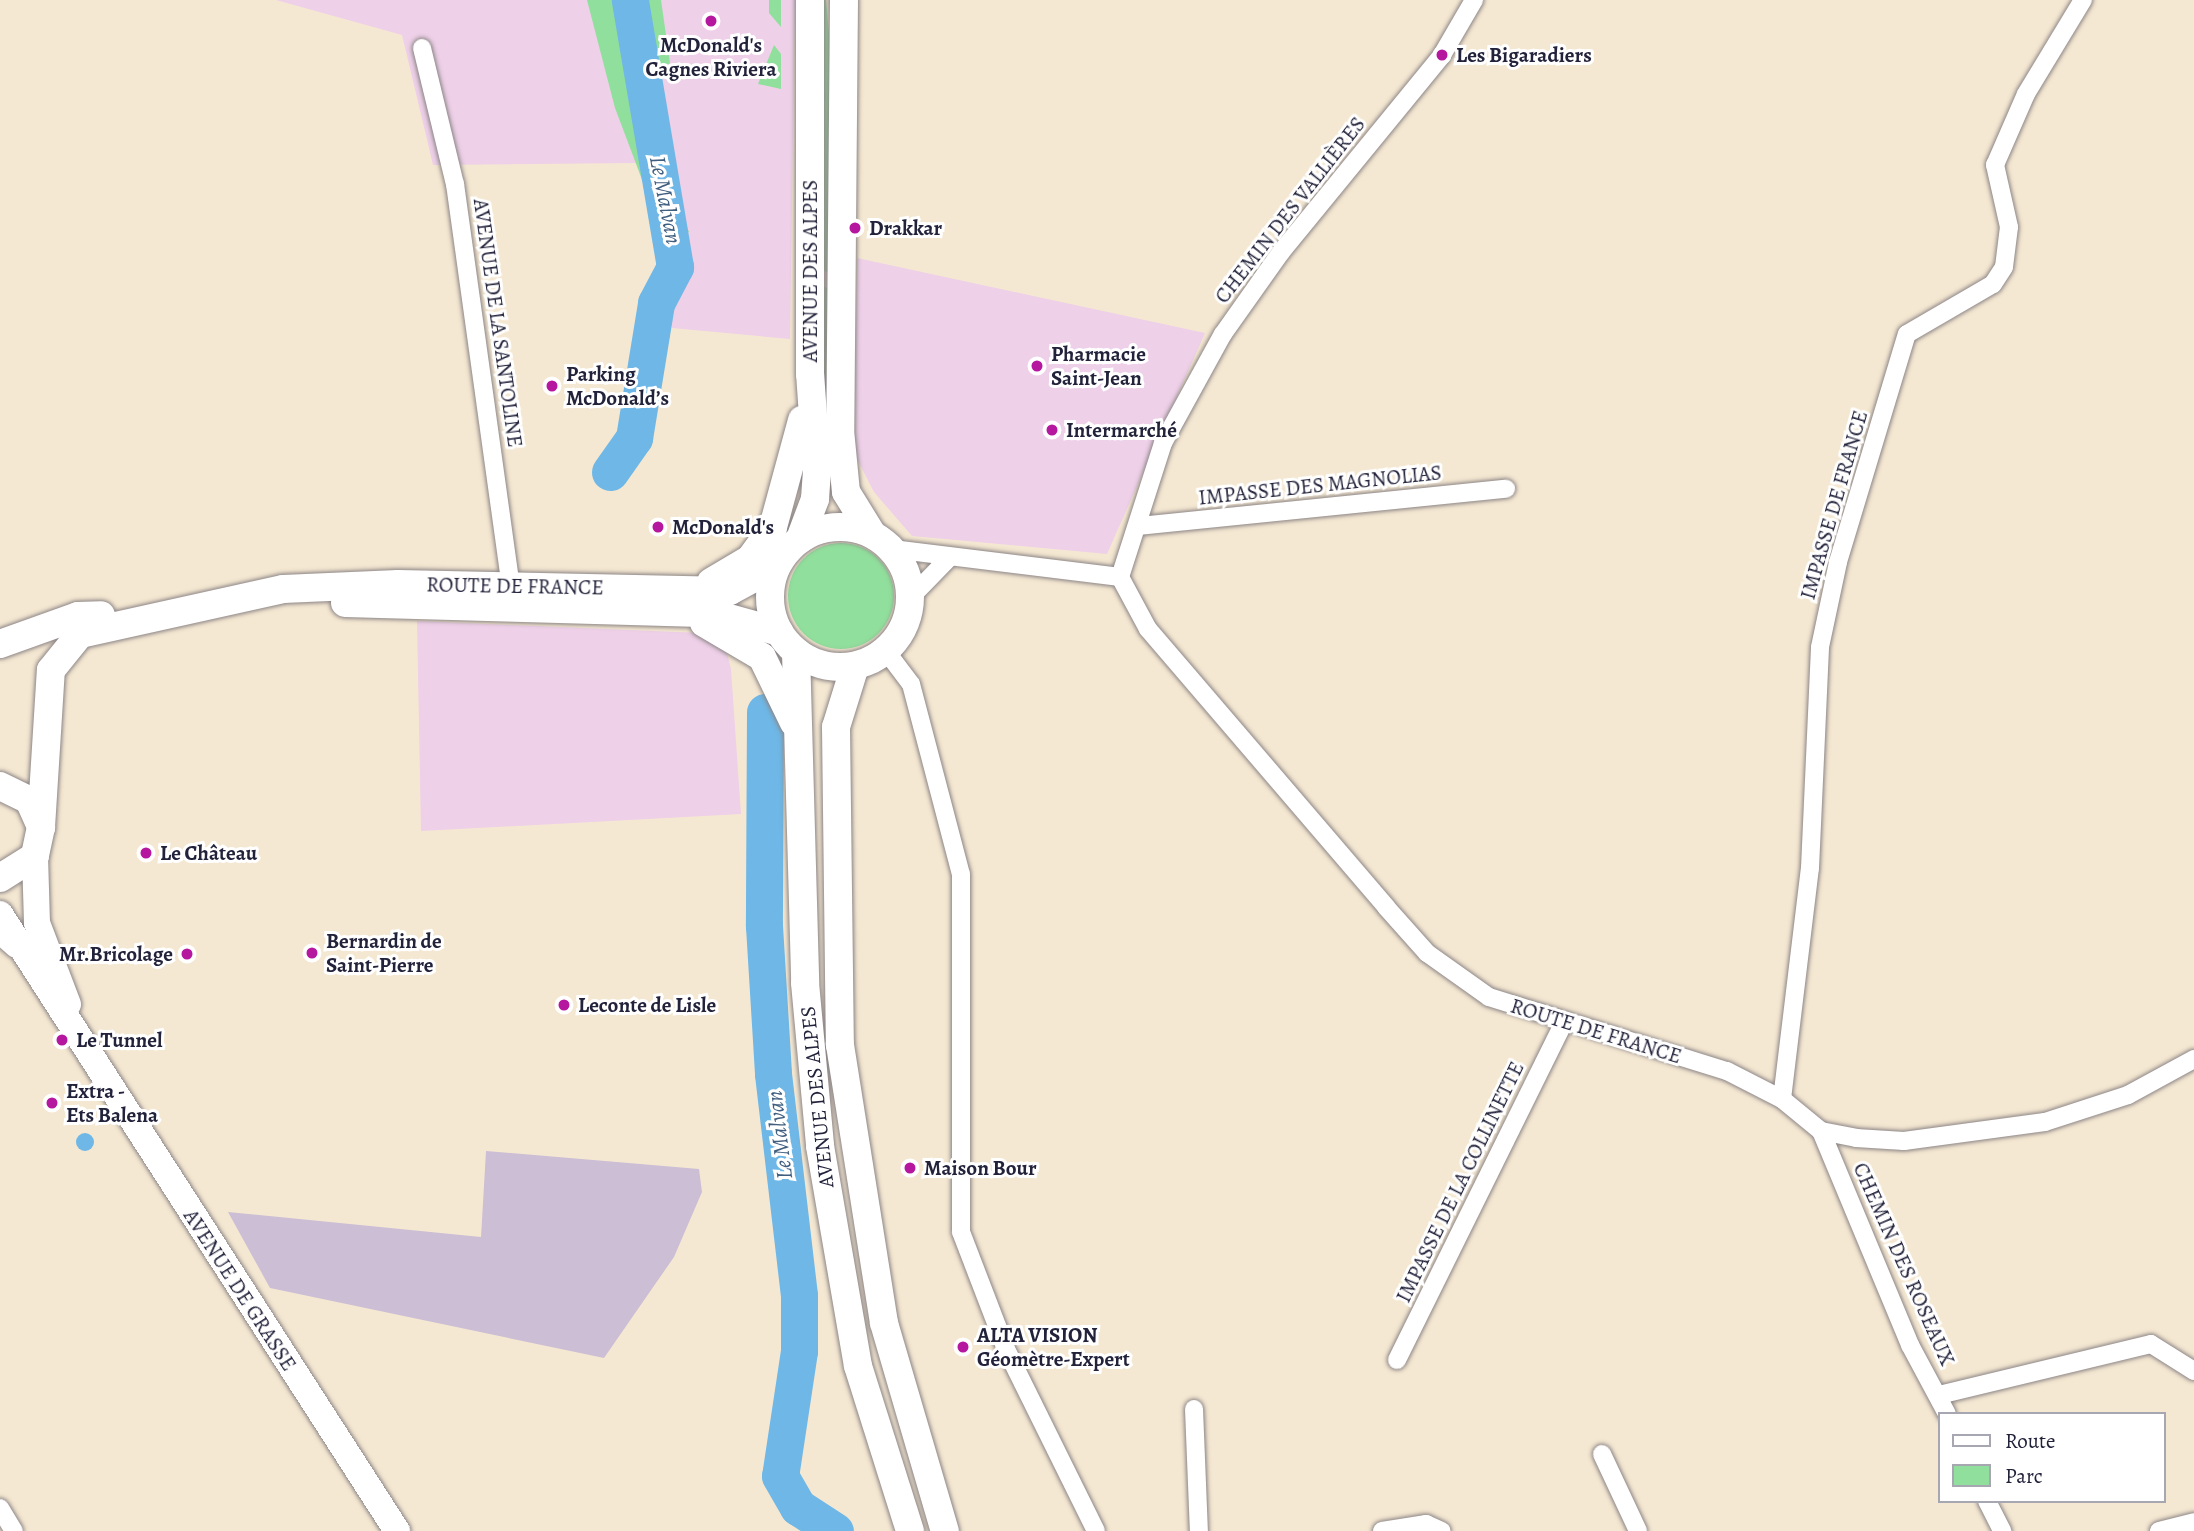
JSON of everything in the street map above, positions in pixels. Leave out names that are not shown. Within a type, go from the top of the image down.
[{"type":"main road","name":"AVENUE DES ALPES","points":[[800,539],[815,499],[810,374],[810,0]]},
{"type":"main road","name":"AVENUE DES ALPES","points":[[844,0],[840,430],[846,492],[882,542]]},
{"type":"main road","points":[[804,756],[787,700],[762,657],[687,602],[750,559],[774,527],[796,456],[810,374]]},
{"type":"main road","points":[[835,527],[882,542],[911,597],[903,630],[886,651],[855,666],[818,664],[787,642],[770,606],[776,566],[800,539],[835,527]]},
{"type":"main road","name":"ROUTE DE FRANCE","points":[[247,596],[512,597],[687,602],[730,591],[776,566]]},
{"type":"main road","name":"ROUTE DE FRANCE","points":[[35,856],[41,827],[44,732],[51,670],[63,648],[80,634],[247,596],[328,585],[512,597]]},
{"type":"main road","name":"ROUTE DE FRANCE","points":[[687,602],[735,618],[787,642]]},
{"type":"main road","points":[[0,644],[78,616],[100,615],[120,623]]},
{"type":"main road","name":"AVENUE DES ALPES","points":[[787,642],[804,756],[805,983],[820,1146],[858,1366],[910,1531]]},
{"type":"main road","name":"AVENUE DES ALPES","points":[[855,666],[842,693],[836,727],[840,1045],[884,1323],[945,1531]]},
{"type":"main road","name":"ROUTE DE FRANCE","points":[[1,786],[27,767],[44,732]]},
{"type":"main road","points":[[1,786],[29,800],[41,827]]},
{"type":"main road","points":[[0,878],[35,856]]},
{"type":"main road","name":"AVENUE DE GRASSE","points":[[35,856],[37,923],[86,1047]]},
{"type":"main road","name":"AVENUE DE GRASSE","points":[[0,914],[9,936],[86,1047],[397,1531]]},
{"type":"street","name":"CHEMIN DES VALLIÈRES","points":[[1120,577],[1139,526],[1163,443],[1223,334],[1281,252],[1442,55],[1475,0]]},
{"type":"street","name":"IMPASSE DE FRANCE","points":[[1782,1100],[1810,868],[1820,647],[1838,562],[1907,334],[1993,284],[2004,267],[2009,227],[1995,165],[2026,94],[2083,0]]},
{"type":"street","name":"AVENUE DE LA SANTOLINE","points":[[422,48],[456,184],[512,597]]},
{"type":"street","name":"IMPASSE DES MAGNOLIAS","points":[[1139,526],[1506,489]]},
{"type":"street","points":[[882,542],[948,559],[1120,577]]},
{"type":"street","points":[[911,597],[948,559]]},
{"type":"street","name":"ROUTE DE FRANCE","points":[[1120,577],[1148,629],[1427,953],[1489,997],[1563,1024],[1727,1071],[1782,1100],[1821,1131]]},
{"type":"street","points":[[886,651],[911,684],[961,874],[961,1232],[1006,1349],[1096,1531]]},
{"type":"street","name":"IMPASSE DE LA COLLINETTE","points":[[1397,1360],[1563,1024]]},
{"type":"street","points":[[1821,1131],[1904,1141],[1995,1132],[2089,1111],[2194,1059]]},
{"type":"street","name":"CHEMIN DES ROSEAUX","points":[[1821,1131],[1910,1345],[1946,1412]]},
{"type":"street","points":[[1939,1395],[2151,1344],[2194,1371]]},
{"type":"street","points":[[1194,1409],[1199,1531]]},
{"type":"street","points":[[1602,1454],[1638,1531]]},
{"type":"street","points":[[1988,1503],[2002,1531]]},
{"type":"street","points":[[0,1508],[15,1531]]},
{"type":"street","points":[[2160,1531],[2194,1522]]},
{"type":"street","points":[[1382,1531],[1426,1524],[1442,1531]]},
{"type":"shaded area","points":[[276,0],[795,0],[790,339],[672,328],[665,248],[636,163],[433,165],[402,35]]},
{"type":"shaded area","points":[[857,258],[1205,333],[1107,554],[912,536],[874,492],[854,453]]},
{"type":"shaded area","points":[[417,621],[700,633],[726,649],[731,669],[741,814],[421,831]]},
{"type":"shaded area","points":[[486,1151],[699,1169],[702,1192],[674,1257],[604,1358],[270,1288],[228,1212],[481,1237]]},
{"type":"green space","points":[[587,0],[661,0],[670,63],[653,75],[664,174],[689,232],[666,243],[615,108]]},
{"type":"green space","points":[[769,0],[781,0],[781,27],[769,13]]},
{"type":"green space","points":[[820,0],[826,0],[831,55],[836,276],[818,268]]},
{"type":"green space","points":[[774,45],[781,54],[781,89],[758,84]]},
{"type":"green space","points":[[817,285],[831,289],[829,462]]},
{"type":"green space","points":[[841,543],[861,547],[878,559],[890,576],[894,596],[890,616],[878,633],[861,645],[841,649],[821,645],[804,633],[792,616],[788,596],[792,576],[804,559],[821,547]]},
{"type":"water","points":[[85,1133],[91,1136],[94,1142],[91,1148],[85,1151],[79,1148],[76,1142],[79,1136]]},
{"type":"waterway","name":"Le Malvan","points":[[610,472],[634,438],[656,303],[675,267],[630,0]]},
{"type":"waterway","name":"Le Malvan","points":[[765,712],[764,926],[773,1074],[799,1295],[799,1351],[780,1476],[798,1507],[835,1531]]},
{"type":"place","name":"McDonald's Cagnes Riviera","points":[[711,21]]},
{"type":"place","name":"Les Bigaradiers","points":[[1442,55]]},
{"type":"place","name":"Drakkar","points":[[855,228]]},
{"type":"place","name":"Pharmacie Saint-Jean","points":[[1037,366]]},
{"type":"place","name":"Parking McDonald’s","points":[[552,386]]},
{"type":"place","name":"Intermarché","points":[[1052,430]]},
{"type":"place","name":"McDonald's","points":[[658,527]]},
{"type":"place","name":"Le Château","points":[[146,853]]},
{"type":"place","name":"Bernardin de Saint-Pierre","points":[[312,953]]},
{"type":"place","name":"Mr.Bricolage","points":[[187,954]]},
{"type":"place","name":"Leconte de Lisle","points":[[564,1005]]},
{"type":"place","name":"Le Tunnel","points":[[62,1040]]},
{"type":"place","name":"Extra - Ets Balena","points":[[52,1103]]},
{"type":"place","name":"Maison Bour","points":[[910,1168]]},
{"type":"place","name":"ALTA VISION Géomètre-Expert","points":[[963,1347]]}]
